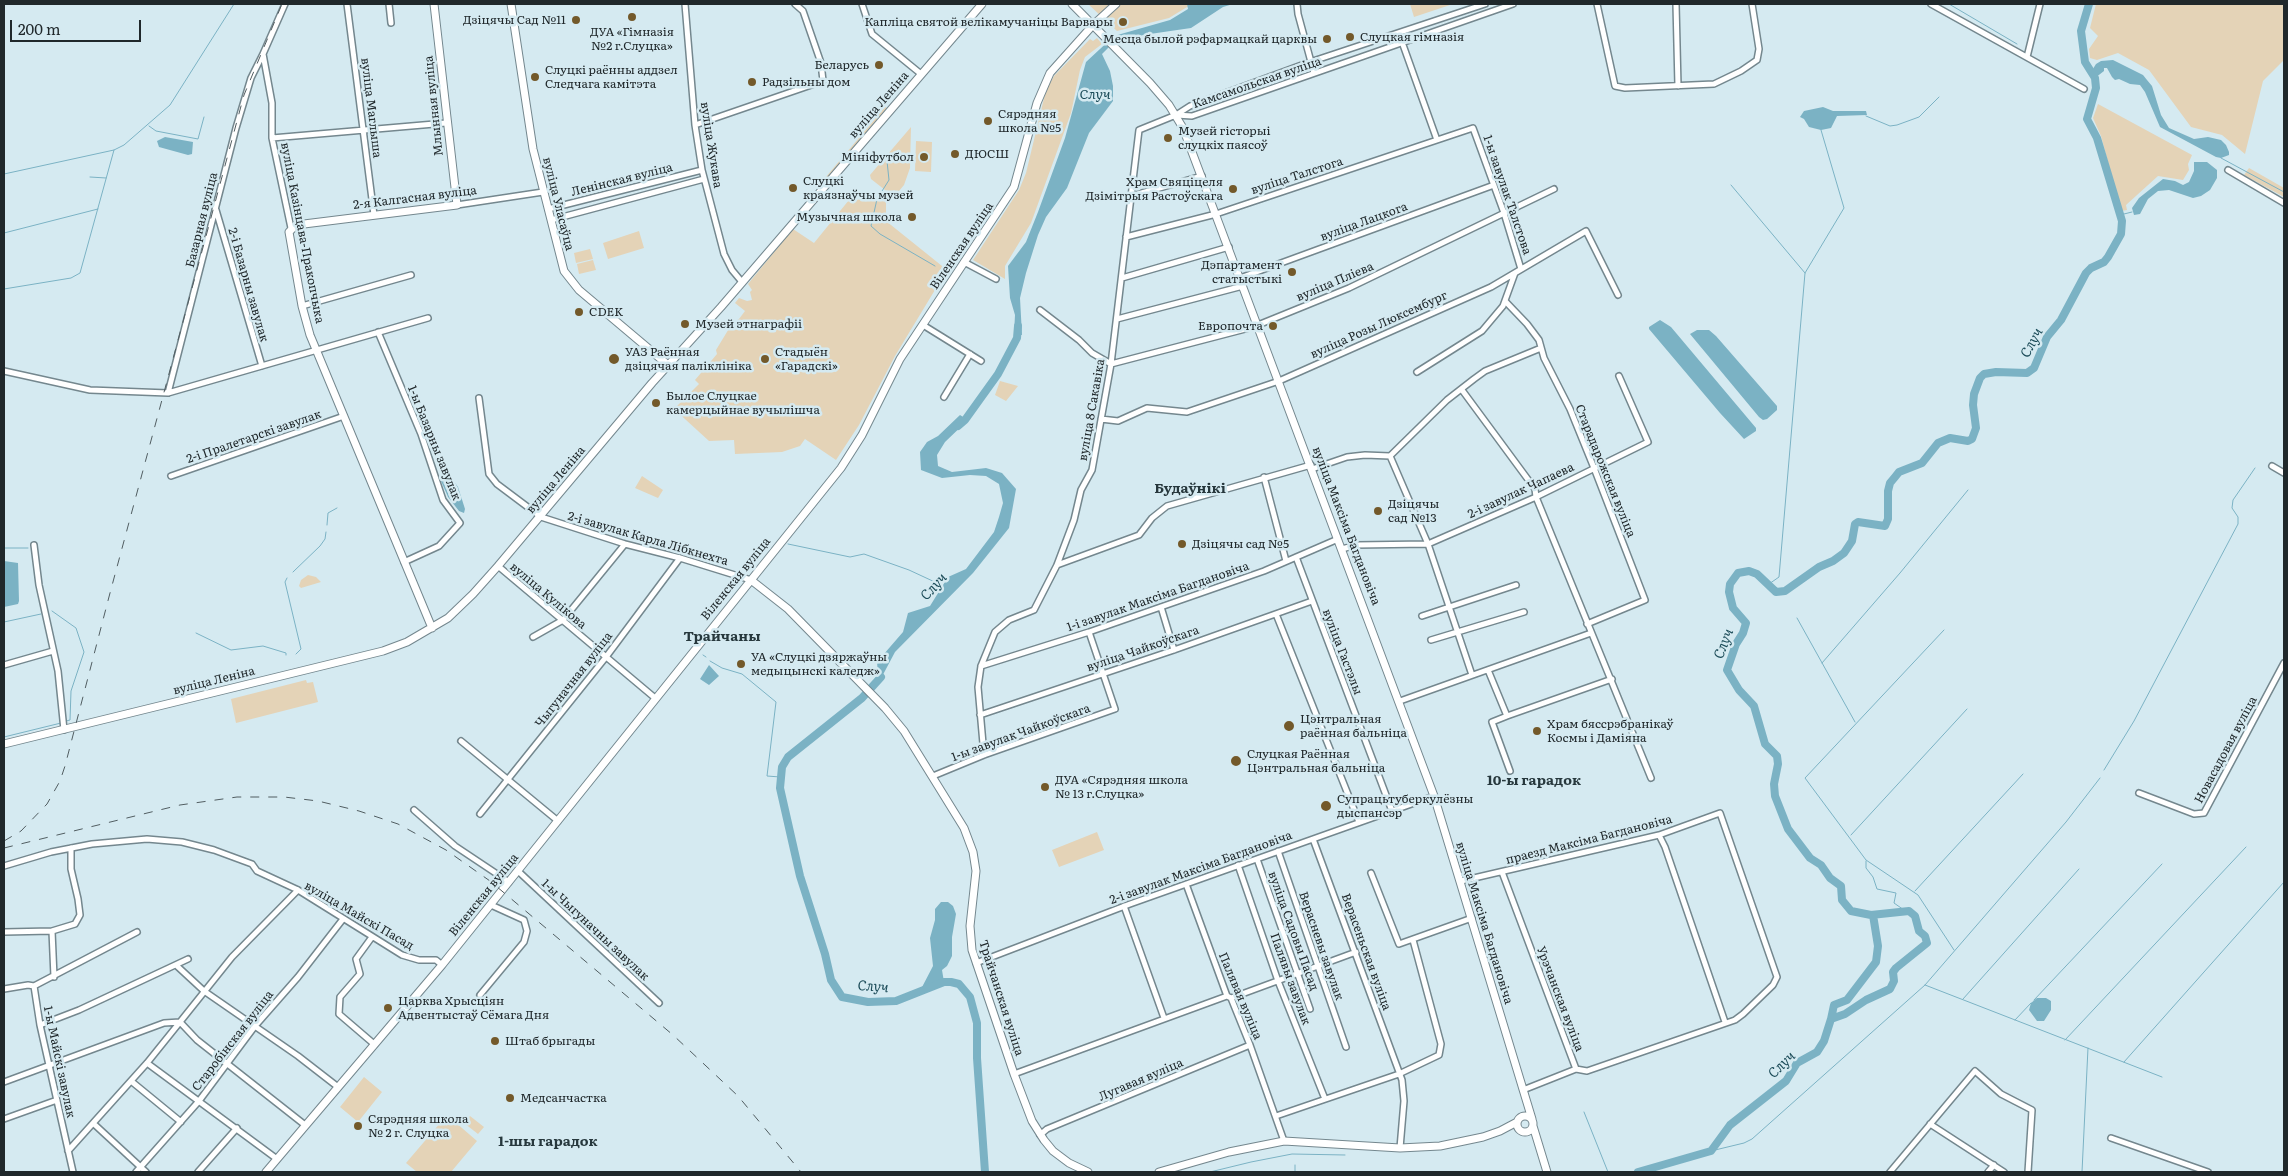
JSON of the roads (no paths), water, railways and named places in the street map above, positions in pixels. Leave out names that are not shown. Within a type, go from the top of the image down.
[{"type":"main road","name":"Млынная вуліца","points":[[434,4],[446,123],[457,205]]},
{"type":"main road","name":"вуліца Уласаўца","points":[[511,4],[533,149],[567,276],[579,290],[668,365]]},
{"type":"main road","name":"вуліца Леніна","points":[[4,744],[383,651],[407,642],[432,628],[460,607],[541,517],[668,365],[982,4]]},
{"type":"main road","name":"вуліца Максіма Багдановіча","points":[[1072,4],[1150,83],[1184,128],[1434,796],[1547,1172]]},
{"type":"main road","name":"Віленская вуліца","points":[[266,1172],[442,965],[853,451],[900,359],[1014,187],[1036,103],[1046,80],[1060,61],[1093,25],[1116,4]]},
{"type":"main road","name":"2-я Калгасная вуліца","points":[[291,228],[304,224],[457,205]]},
{"type":"main road","name":"вуліца Казінцава-Пракопчыка","points":[[291,228],[290,237],[302,306],[316,351],[432,628]]},
{"type":"main road","name":"Трайчанская вуліца","points":[[751,580],[788,610],[884,707],[904,731],[964,828],[973,852],[976,879],[970,932],[976,963],[1014,1074],[1032,1121],[1040,1134],[1069,1163],[1088,1172]]},
{"type":"main road","name":"вуліца Максіма Багдановіча","points":[[1518,1120],[1524,1093]]},
{"type":"main road","points":[[1159,1172],[1229,1152],[1284,1142],[1400,1148],[1440,1146],[1500,1131],[1529,1132],[1533,1122],[1526,1116],[1500,1131]]},
{"type":"main road","points":[[1518,1120],[1521,1132],[1542,1151]]},
{"type":"street","points":[[263,54],[285,4]]},
{"type":"street","name":"вуліца Маглыша","points":[[347,4],[374,215]]},
{"type":"street","points":[[389,4],[391,24]]},
{"type":"street","name":"вуліца Жукава","points":[[685,4],[695,125],[702,170],[724,254],[732,270],[742,282]]},
{"type":"street","points":[[695,125],[823,81],[822,68],[804,16],[795,4]]},
{"type":"street","points":[[862,4],[872,34],[921,74]]},
{"type":"street","points":[[1297,4],[1314,73]]},
{"type":"street","name":"Камсамольская вуліца","points":[[1176,116],[1190,106],[1310,62],[1485,4]]},
{"type":"street","name":"Камсамольская вуліца","points":[[1176,116],[1192,116],[1513,4]]},
{"type":"street","points":[[1598,4],[1615,86],[1625,88],[1714,84],[1741,71],[1757,60],[1759,49],[1752,4]]},
{"type":"street","points":[[1676,4],[1678,86]]},
{"type":"street","points":[[1931,4],[2084,89]]},
{"type":"street","points":[[2027,57],[2040,4]]},
{"type":"street","points":[[1402,42],[1437,140]]},
{"type":"street","name":"вуліца Казінцава-Пракопчыка","points":[[263,54],[272,103],[272,138],[291,228]]},
{"type":"street","name":"Базарная вуліца","points":[[168,393],[251,78],[263,54]]},
{"type":"street","name":"вуліца 8 Сакавіка","points":[[984,755],[978,687],[981,666],[995,632],[1009,620],[1034,610],[1057,565],[1074,520],[1081,490],[1092,470],[1112,364],[1139,130],[1176,116]]},
{"type":"street","points":[[272,138],[446,123]]},
{"type":"street","name":"вуліца Талстога","points":[[1126,236],[1216,214],[1473,128]]},
{"type":"street","name":"1-ы завулак Талстова","points":[[1417,372],[1482,331],[1505,301],[1518,270],[1504,213],[1473,128]]},
{"type":"street","name":"Ленінская вуліца","points":[[548,209],[702,170]]},
{"type":"street","points":[[2228,170],[2284,203]]},
{"type":"street","points":[[1131,196],[1202,176]]},
{"type":"street","name":"Ленінская вуліца","points":[[551,220],[704,179]]},
{"type":"street","name":"вуліца Лацкога","points":[[1117,319],[1241,282],[1494,185]]},
{"type":"street","name":"вуліца Пліева","points":[[1112,364],[1258,325],[1349,288],[1554,189]]},
{"type":"street","name":"2-я Калгасная вуліца","points":[[457,205],[543,192]]},
{"type":"street","name":"2-і Базарны завулак","points":[[216,209],[262,366]]},
{"type":"street","name":"вуліца Розы Люксембург","points":[[1101,419],[1118,421],[1147,408],[1187,412],[1279,381],[1491,287],[1586,230],[1618,295]]},
{"type":"street","points":[[1122,278],[1229,247]]},
{"type":"street","points":[[964,262],[996,279]]},
{"type":"street","points":[[302,306],[411,275]]},
{"type":"street","name":"Старадарожская вуліца","points":[[1505,301],[1539,340],[1544,358],[1570,409],[1645,600],[1587,624]]},
{"type":"street","points":[[1040,310],[1079,340],[1092,353],[1112,364]]},
{"type":"street","points":[[4,371],[90,390],[168,393],[428,318]]},
{"type":"street","points":[[923,325],[981,361]]},
{"type":"street","name":"1-ы Базарны завулак","points":[[378,332],[421,434],[444,500],[460,523],[439,546],[404,562]]},
{"type":"street","points":[[1057,565],[1139,535],[1152,518],[1167,506],[1264,477],[1347,458],[1365,455],[1390,456],[1447,400],[1485,371],[1541,348]]},
{"type":"street","points":[[944,397],[970,354]]},
{"type":"street","name":"2-і завулак Чапаева","points":[[1342,549],[1356,545],[1428,544],[1536,497],[1648,442],[1619,376]]},
{"type":"street","points":[[1462,390],[1536,489],[1536,497],[1651,778]]},
{"type":"street","points":[[479,398],[490,474],[506,491],[541,517]]},
{"type":"street","name":"2-і Пралетарскі завулак","points":[[171,476],[344,416]]},
{"type":"street","points":[[1390,456],[1428,544],[1472,675]]},
{"type":"street","points":[[2272,466],[2284,472]]},
{"type":"street","points":[[1264,477],[1286,561]]},
{"type":"street","name":"2-і завулак Карла Лібкнехта","points":[[541,517],[625,544],[680,558],[751,580]]},
{"type":"street","name":"1-і завулак Максіма Багдановіча","points":[[981,666],[1161,607],[1286,561],[1338,539]]},
{"type":"street","points":[[533,637],[563,620],[625,544]]},
{"type":"street","points":[[34,545],[39,586],[53,651],[64,730]]},
{"type":"street","name":"вуліца Гастэлы","points":[[1296,557],[1392,811]]},
{"type":"street","name":"Чыгуначная вуліца","points":[[480,814],[606,657],[680,558]]},
{"type":"street","name":"вуліца Кулікова","points":[[498,566],[655,698]]},
{"type":"street","points":[[1422,616],[1516,584]]},
{"type":"street","name":"вуліца Чайкоўскага","points":[[980,715],[1174,650],[1312,601]]},
{"type":"street","points":[[1161,607],[1174,650]]},
{"type":"street","points":[[1431,640],[1524,612]]},
{"type":"street","points":[[1276,614],[1359,822]]},
{"type":"street","points":[[1089,632],[1103,674]]},
{"type":"street","points":[[1400,701],[1591,633]]},
{"type":"street","points":[[4,665],[53,651]]},
{"type":"street","name":"Новасадовая вуліца","points":[[2139,793],[2194,814],[2204,812],[2284,663]]},
{"type":"street","points":[[1488,670],[1507,716]]},
{"type":"street","name":"1-ы завулак Чайкоўскага","points":[[933,776],[984,755],[1115,710],[1103,674]]},
{"type":"street","points":[[1510,771],[1492,722],[1612,679]]},
{"type":"street","points":[[461,741],[558,821]]},
{"type":"street","name":"2-і завулак Максіма Багдановіча","points":[[976,963],[1124,906],[1434,796]]},
{"type":"street","points":[[414,810],[455,846],[509,882]]},
{"type":"street","name":"праезд Максіма Багдановіча","points":[[1461,881],[1659,836],[1720,813]]},
{"type":"street","name":"Урэчанская вуліца","points":[[1502,872],[1576,1069],[1588,1071],[1743,1014],[1767,993],[1777,977],[1720,813]]},
{"type":"street","points":[[1659,836],[1666,847],[1725,1022]]},
{"type":"street","name":"Верасеньская вуліца","points":[[1313,838],[1399,1074],[1404,1092],[1400,1148]]},
{"type":"street","points":[[4,866],[71,848],[133,840],[159,839],[182,842],[214,850],[252,864],[257,871],[298,890]]},
{"type":"street","points":[[4,932],[52,932],[75,924],[80,915],[70,869],[71,848]]},
{"type":"street","name":"Верасневы завулак","points":[[1278,851],[1346,1048]]},
{"type":"street","name":"вуліца Садовы Пасад","points":[[1257,859],[1310,1009]]},
{"type":"street","name":"Палявы завулак","points":[[1238,865],[1278,981],[1325,1099]]},
{"type":"street","name":"1-ы Чыгуначны завулак","points":[[518,871],[659,1003]]},
{"type":"street","points":[[1371,873],[1399,944],[1472,918]]},
{"type":"street","name":"Палявая вуліца","points":[[1186,884],[1229,997],[1250,1045],[1284,1142]]},
{"type":"street","name":"вуліца Майскі Пасад","points":[[68,1151],[147,1064],[232,958],[298,890],[402,955],[419,960],[436,960],[442,965]]},
{"type":"street","points":[[480,995],[524,942],[527,931],[524,920],[490,905]]},
{"type":"street","points":[[1124,906],[1164,1018]]},
{"type":"street","name":"Старобінская вуліца","points":[[138,1170],[199,1101],[255,1026],[343,919]]},
{"type":"street","points":[[52,932],[54,977]]},
{"type":"street","points":[[4,989],[28,985],[34,986],[137,932]]},
{"type":"street","points":[[372,937],[356,959],[360,974],[340,997],[339,1014],[374,1044]]},
{"type":"street","points":[[1276,1116],[1399,1074],[1439,1055],[1442,1049],[1413,940]]},
{"type":"street","points":[[1014,1074],[1164,1018],[1278,981],[1356,952]]},
{"type":"street","points":[[40,1025],[177,966],[188,959]]},
{"type":"street","points":[[177,966],[204,991],[338,1087]]},
{"type":"street","name":"1-ы Майскі завулак","points":[[34,986],[40,1025],[73,1172]]},
{"type":"street","points":[[4,1082],[164,1023],[180,1022],[197,1040],[305,1125]]},
{"type":"street","name":"Лугавая вуліца","points":[[1040,1134],[1047,1129],[1250,1045]]},
{"type":"street","points":[[147,1064],[277,1159]]},
{"type":"street","points":[[1524,1093],[1576,1069]]},
{"type":"street","points":[[1890,1172],[1974,1071],[2001,1094],[2032,1110],[2028,1172]]},
{"type":"street","points":[[131,1081],[181,1122]]},
{"type":"street","points":[[4,1119],[57,1100]]},
{"type":"street","points":[[94,1124],[138,1170],[146,1172]]},
{"type":"street","points":[[1930,1124],[2004,1172]]},
{"type":"street","points":[[198,1172],[237,1128]]},
{"type":"street","points":[[2111,1138],[2208,1172]]},
{"type":"street","points":[[1988,1172],[1994,1165]]},
{"type":"water","name":"Случ","points":[[1187,4],[1233,4],[1223,7],[1191,28],[1143,35],[1109,47],[1102,54],[1110,71],[1113,101],[1089,133],[1067,188],[1046,217],[1038,235],[1020,298],[1022,335],[1014,334],[1015,315],[1010,298],[1008,266],[1026,242],[1038,212],[1065,138],[1086,62],[1114,36],[1170,20],[1188,9]]},
{"type":"water","points":[[2113,60],[2143,75],[2152,86],[2161,115],[2169,128],[2194,139],[2208,137],[2221,140],[2226,145],[2229,155],[2221,158],[2216,157],[2160,127],[2145,92],[2140,85],[2130,84],[2119,79],[2115,80],[2107,68],[2104,68],[2104,71],[2095,78],[2091,72],[2096,64],[2101,61]]},
{"type":"water","points":[[1823,107],[1833,111],[1866,111],[1867,115],[1837,116],[1831,128],[1821,130],[1809,127],[1804,119],[1800,117],[1804,111]]},
{"type":"water","points":[[165,137],[193,142],[192,154],[188,155],[159,147],[157,141]]},
{"type":"water","points":[[2194,162],[2207,162],[2217,170],[2217,178],[2210,190],[2201,196],[2193,198],[2169,190],[2158,191],[2148,199],[2140,214],[2134,215],[2132,208],[2139,198],[2163,179],[2175,181],[2183,185],[2189,182],[2194,171]]},
{"type":"water","points":[[1660,320],[1671,327],[1756,428],[1756,431],[1744,439],[1720,413],[1649,329],[1649,327]]},
{"type":"water","points":[[1697,330],[1709,330],[1716,336],[1777,406],[1777,410],[1767,419],[1763,420],[1759,417],[1690,334]]},
{"type":"water","points":[[960,415],[968,420],[945,442],[937,455],[938,466],[952,472],[986,468],[1002,473],[1016,489],[1009,528],[973,573],[895,652],[877,686],[873,683],[878,674],[877,662],[903,632],[908,613],[930,606],[948,577],[966,569],[994,532],[999,517],[1003,503],[999,484],[986,476],[970,475],[942,478],[921,470],[920,452],[927,442],[938,436]]},
{"type":"water","points":[[453,480],[458,487],[465,509],[464,513],[459,511],[448,497],[441,481]]},
{"type":"water","points":[[4,561],[18,563],[19,601],[18,604],[4,607]]},
{"type":"water","points":[[709,665],[719,676],[709,685],[700,679]]},
{"type":"water","points":[[941,902],[948,902],[953,906],[956,914],[952,937],[952,956],[947,966],[942,970],[944,982],[920,991],[933,966],[930,938],[935,920],[935,909]]},
{"type":"water","points":[[2037,998],[2046,998],[2051,1001],[2051,1010],[2044,1021],[2037,1021],[2029,1010],[2031,1003]]},
{"type":"waterway","points":[[4,174],[114,150],[124,145],[170,105],[234,4]]},
{"type":"waterway","points":[[1949,4],[2017,44]]},
{"type":"waterway","name":"Случ","points":[[1638,1172],[1711,1151],[1730,1125],[1786,1081],[1797,1063],[1817,1052],[1824,1041],[1831,1019],[1845,1014],[1866,1000],[1890,989],[1894,981],[1893,972],[1896,968],[1927,943],[1925,936],[1919,931],[1915,916],[1909,911],[1871,915],[1851,911],[1842,900],[1841,886],[1830,878],[1821,865],[1810,858],[1788,829],[1775,796],[1774,784],[1778,764],[1777,756],[1765,744],[1754,706],[1739,690],[1727,670],[1746,623],[1733,608],[1729,592],[1730,584],[1738,573],[1749,571],[1757,574],[1776,592],[1785,591],[1819,567],[1833,561],[1844,553],[1852,541],[1855,524],[1858,522],[1885,526],[1888,519],[1888,491],[1890,483],[1899,472],[1922,463],[1938,443],[1950,438],[1968,441],[1972,439],[1976,428],[1973,405],[1974,394],[1980,378],[1984,374],[1996,372],[2027,373],[2034,368],[2047,337],[2061,320],[2086,273],[2091,268],[2104,262],[2108,257],[2121,234],[2122,221],[2097,138],[2087,119],[2096,88],[2095,78],[2085,62],[2081,31],[2089,4]]},
{"type":"waterway","points":[[1866,116],[1890,126],[1897,125],[1919,117],[1939,97]]},
{"type":"waterway","points":[[149,126],[156,131],[198,139],[204,117]]},
{"type":"waterway","points":[[1769,584],[1779,577],[1805,273],[1844,208],[1821,130]]},
{"type":"waterway","points":[[4,289],[71,278],[80,273],[114,150]]},
{"type":"waterway","points":[[2221,158],[2284,192]]},
{"type":"waterway","points":[[887,161],[889,180],[877,199],[871,226],[880,234],[935,266]]},
{"type":"waterway","points":[[90,177],[106,178]]},
{"type":"waterway","points":[[1731,185],[1805,273]]},
{"type":"waterway","points":[[4,233],[98,209]]},
{"type":"waterway","points":[[2120,215],[2132,212]]},
{"type":"waterway","name":"Случ","points":[[958,426],[965,420],[998,374],[1017,338],[1018,326]]},
{"type":"waterway","points":[[2104,770],[2134,721],[2238,524],[2238,517],[2232,508],[2233,500],[2255,468]]},
{"type":"waterway","points":[[1822,663],[1900,573],[1968,490]]},
{"type":"waterway","points":[[327,525],[328,513],[337,508]]},
{"type":"waterway","points":[[293,572],[320,546],[325,539],[326,532]]},
{"type":"waterway","points":[[788,544],[850,557],[864,554],[909,570],[937,583],[941,587]]},
{"type":"waterway","points":[[4,548],[28,548]]},
{"type":"waterway","points":[[287,578],[285,582],[301,649],[296,654]]},
{"type":"waterway","points":[[52,611],[76,628],[84,652],[71,691],[70,720],[66,721]]},
{"type":"waterway","points":[[4,622],[41,614]]},
{"type":"waterway","points":[[1797,618],[1855,722]]},
{"type":"waterway","points":[[1944,630],[1805,778],[1866,860],[1918,895],[1954,950]]},
{"type":"waterway","points":[[196,633],[231,650],[263,646],[286,653],[286,655]]},
{"type":"waterway","points":[[710,661],[722,668],[742,674],[776,702],[767,776],[780,777]]},
{"type":"waterway","name":"Случ","points":[[881,677],[862,698],[788,757],[782,767],[780,788],[800,876],[825,954],[831,980],[842,997],[868,1002],[896,1001],[944,982],[959,984],[970,997],[977,1023],[977,1058],[985,1172]]},
{"type":"waterway","points":[[1851,835],[1967,709]]},
{"type":"waterway","points":[[4,737],[61,723]]},
{"type":"waterway","points":[[1915,891],[2023,774]]},
{"type":"waterway","points":[[1711,1151],[1744,1143],[1752,1139],[1925,985],[2066,822],[2100,778]]},
{"type":"waterway","points":[[2065,1040],[2246,847]]},
{"type":"waterway","points":[[1866,861],[1866,868],[1873,877],[1877,889],[1896,893],[1894,903],[1904,910]]},
{"type":"waterway","points":[[2034,1000],[2162,864]]},
{"type":"waterway","points":[[1963,999],[2079,869]]},
{"type":"waterway","points":[[2124,1062],[2284,882]]},
{"type":"waterway","points":[[1831,1019],[1834,1005],[1847,1000],[1876,962],[1878,946],[1873,915]]},
{"type":"waterway","points":[[1925,985],[2162,1077]]},
{"type":"waterway","points":[[2015,1020],[2031,1003]]},
{"type":"waterway","points":[[2082,1172],[2088,1048]]},
{"type":"waterway","points":[[1584,1112],[1608,1172]]},
{"type":"waterway","points":[[1210,1172],[1292,1154],[1345,1155]]},
{"type":"waterway","points":[[1295,1165],[1295,1172]]},
{"type":"railway","points":[[4,841],[21,831],[47,804],[60,781],[65,766],[244,95],[282,4]]},
{"type":"railway","points":[[4,848],[180,805],[237,797],[284,797],[318,801],[359,811],[398,824],[446,850],[490,881],[673,1035],[738,1096],[801,1172]]},
{"type":"place","name":"ДУА «Гімназія №2 г.Слуцка»","points":[[632,17]]},
{"type":"place","name":"Дзіцячы Сад №11","points":[[576,20]]},
{"type":"place","name":"Капліца святой велікамучаніцы Варвары","points":[[1123,22]]},
{"type":"place","name":"Слуцкая гімназія","points":[[1350,37]]},
{"type":"place","name":"Месца былой рэфармацкай царквы","points":[[1327,39]]},
{"type":"place","name":"Беларусь","points":[[879,65]]},
{"type":"place","name":"Слуцкі раённы аддзел Следчага камітэта","points":[[535,77]]},
{"type":"place","name":"Радзільны дом","points":[[752,82]]},
{"type":"place","name":"Сярэдняя школа №5","points":[[988,121]]},
{"type":"place","name":"Музей гісторыі слуцкіх паясоў","points":[[1168,138]]},
{"type":"place","name":"ДЮСШ","points":[[955,154]]},
{"type":"place","name":"Мініфутбол","points":[[924,157]]},
{"type":"place","name":"Слуцкі краязнаўчы музей","points":[[793,188]]},
{"type":"place","name":"Храм Свяціцеля Дзімітрыя Растоўскага","points":[[1233,189]]},
{"type":"place","name":"Музычная школа","points":[[912,217]]},
{"type":"place","name":"Дэпартамент статыстыкі","points":[[1292,272]]},
{"type":"place","name":"CDEK","points":[[579,312]]},
{"type":"place","name":"Музей этнаграфіі","points":[[685,324]]},
{"type":"place","name":"Европочта","points":[[1273,326]]},
{"type":"place","name":"УАЗ Раённая дзіцячая паліклініка","points":[[614,359]]},
{"type":"place","name":"Стадыён «Гарадскі»","points":[[765,359]]},
{"type":"place","name":"Былое Слуцкае камерцыйнае вучылішча","points":[[656,403]]},
{"type":"place","name":"Дзіцячы сад №13","points":[[1378,511]]},
{"type":"place","name":"Дзіцячы сад №5","points":[[1182,544]]},
{"type":"place","name":"УА «Слуцкі дзяржаўны медыцынскі каледж»","points":[[741,664]]},
{"type":"place","name":"Цэнтральная раённая бальніца","points":[[1289,726]]},
{"type":"place","name":"Храм бяссрэбранікаў Космы і Даміяна","points":[[1537,731]]},
{"type":"place","name":"Слуцкая Раённая Цэнтральная бальніца","points":[[1236,761]]},
{"type":"place","name":"ДУА «Сярэдняя школа № 13 г.Слуцка»","points":[[1045,787]]},
{"type":"place","name":"Супрацьтуберкулёзны дыспансэр","points":[[1326,806]]},
{"type":"place","name":"Царква Хрысціян Адвентыстаў Сёмага Дня","points":[[388,1008]]},
{"type":"place","name":"Штаб брыгады","points":[[495,1041]]},
{"type":"place","name":"Медсанчастка","points":[[510,1098]]},
{"type":"place","name":"Сярэдняя школа № 2 г. Слуцка","points":[[358,1126]]},
{"type":"district","name":"Будаўнікі","points":[[1190,489]]},
{"type":"district","name":"Трайчаны","points":[[722,637]]},
{"type":"district","name":"10-ы гарадок","points":[[1534,781]]},
{"type":"district","name":"1-шы гарадок","points":[[548,1142]]}]
